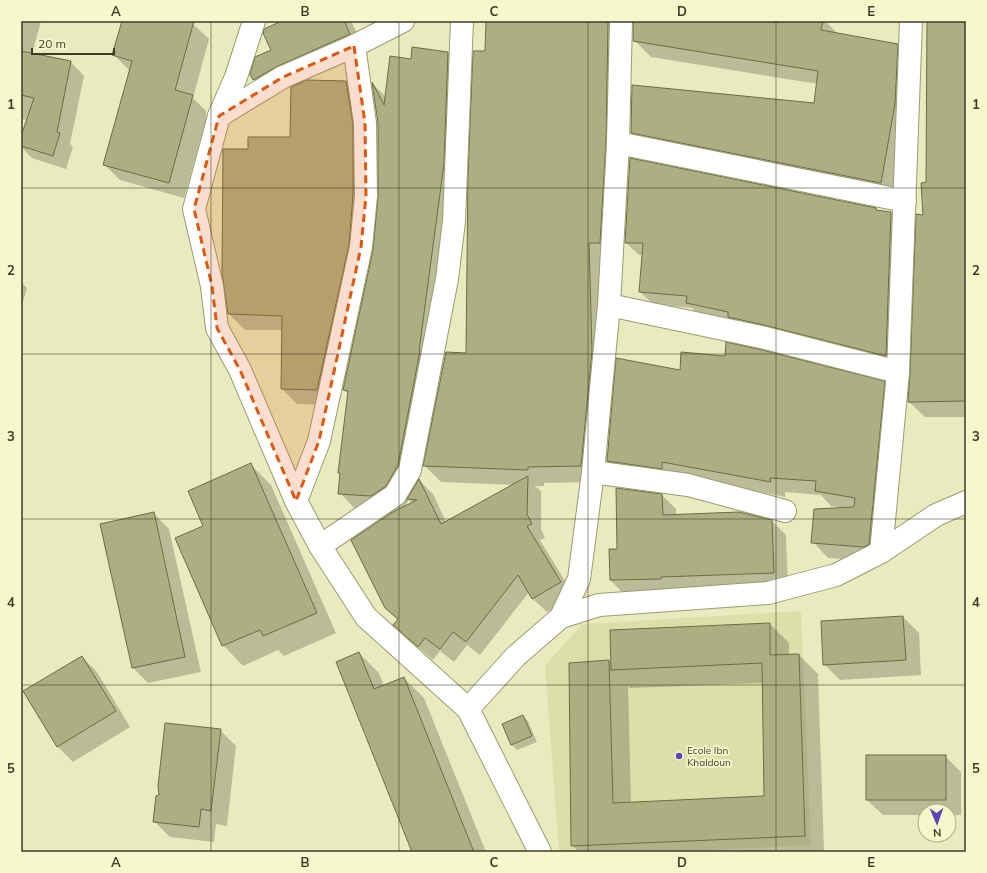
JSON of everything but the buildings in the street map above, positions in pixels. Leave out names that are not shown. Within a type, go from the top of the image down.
[{"type":"street","points":[[254,21],[236,76],[219,116],[194,209],[212,286],[217,328],[240,370],[296,501],[320,546],[366,617],[468,709],[540,852]]},
{"type":"street","points":[[219,116],[283,77],[354,46],[402,21]]},
{"type":"street","points":[[320,546],[395,495],[410,470],[447,280],[454,214],[462,21]]},
{"type":"street","points":[[561,617],[579,578],[593,472],[609,305],[618,143],[621,21]]},
{"type":"street","points":[[881,552],[898,372],[905,201],[909,22]]},
{"type":"street","points":[[296,501],[319,441],[361,247],[366,196],[365,123],[354,46]]},
{"type":"street","points":[[618,143],[905,201]]},
{"type":"street","points":[[609,305],[761,337],[898,372]]},
{"type":"street","points":[[593,472],[688,485],[785,511]]},
{"type":"street","points":[[468,709],[516,656],[561,617],[599,605],[768,593],[836,576],[881,552],[936,515],[966,502]]},
{"type":"highlighted area","points":[[354,46],[365,123],[366,196],[361,247],[319,441],[296,501],[240,370],[217,328],[212,286],[194,209],[219,116],[283,77]]},
{"type":"shaded area","name":"Ecole Ibn Khaldoun","points":[[801,611],[811,845],[672,852],[559,852],[545,666],[582,624]]},
{"type":"place","name":"Ecole Ibn Khaldoun","points":[[679,756]]}]
